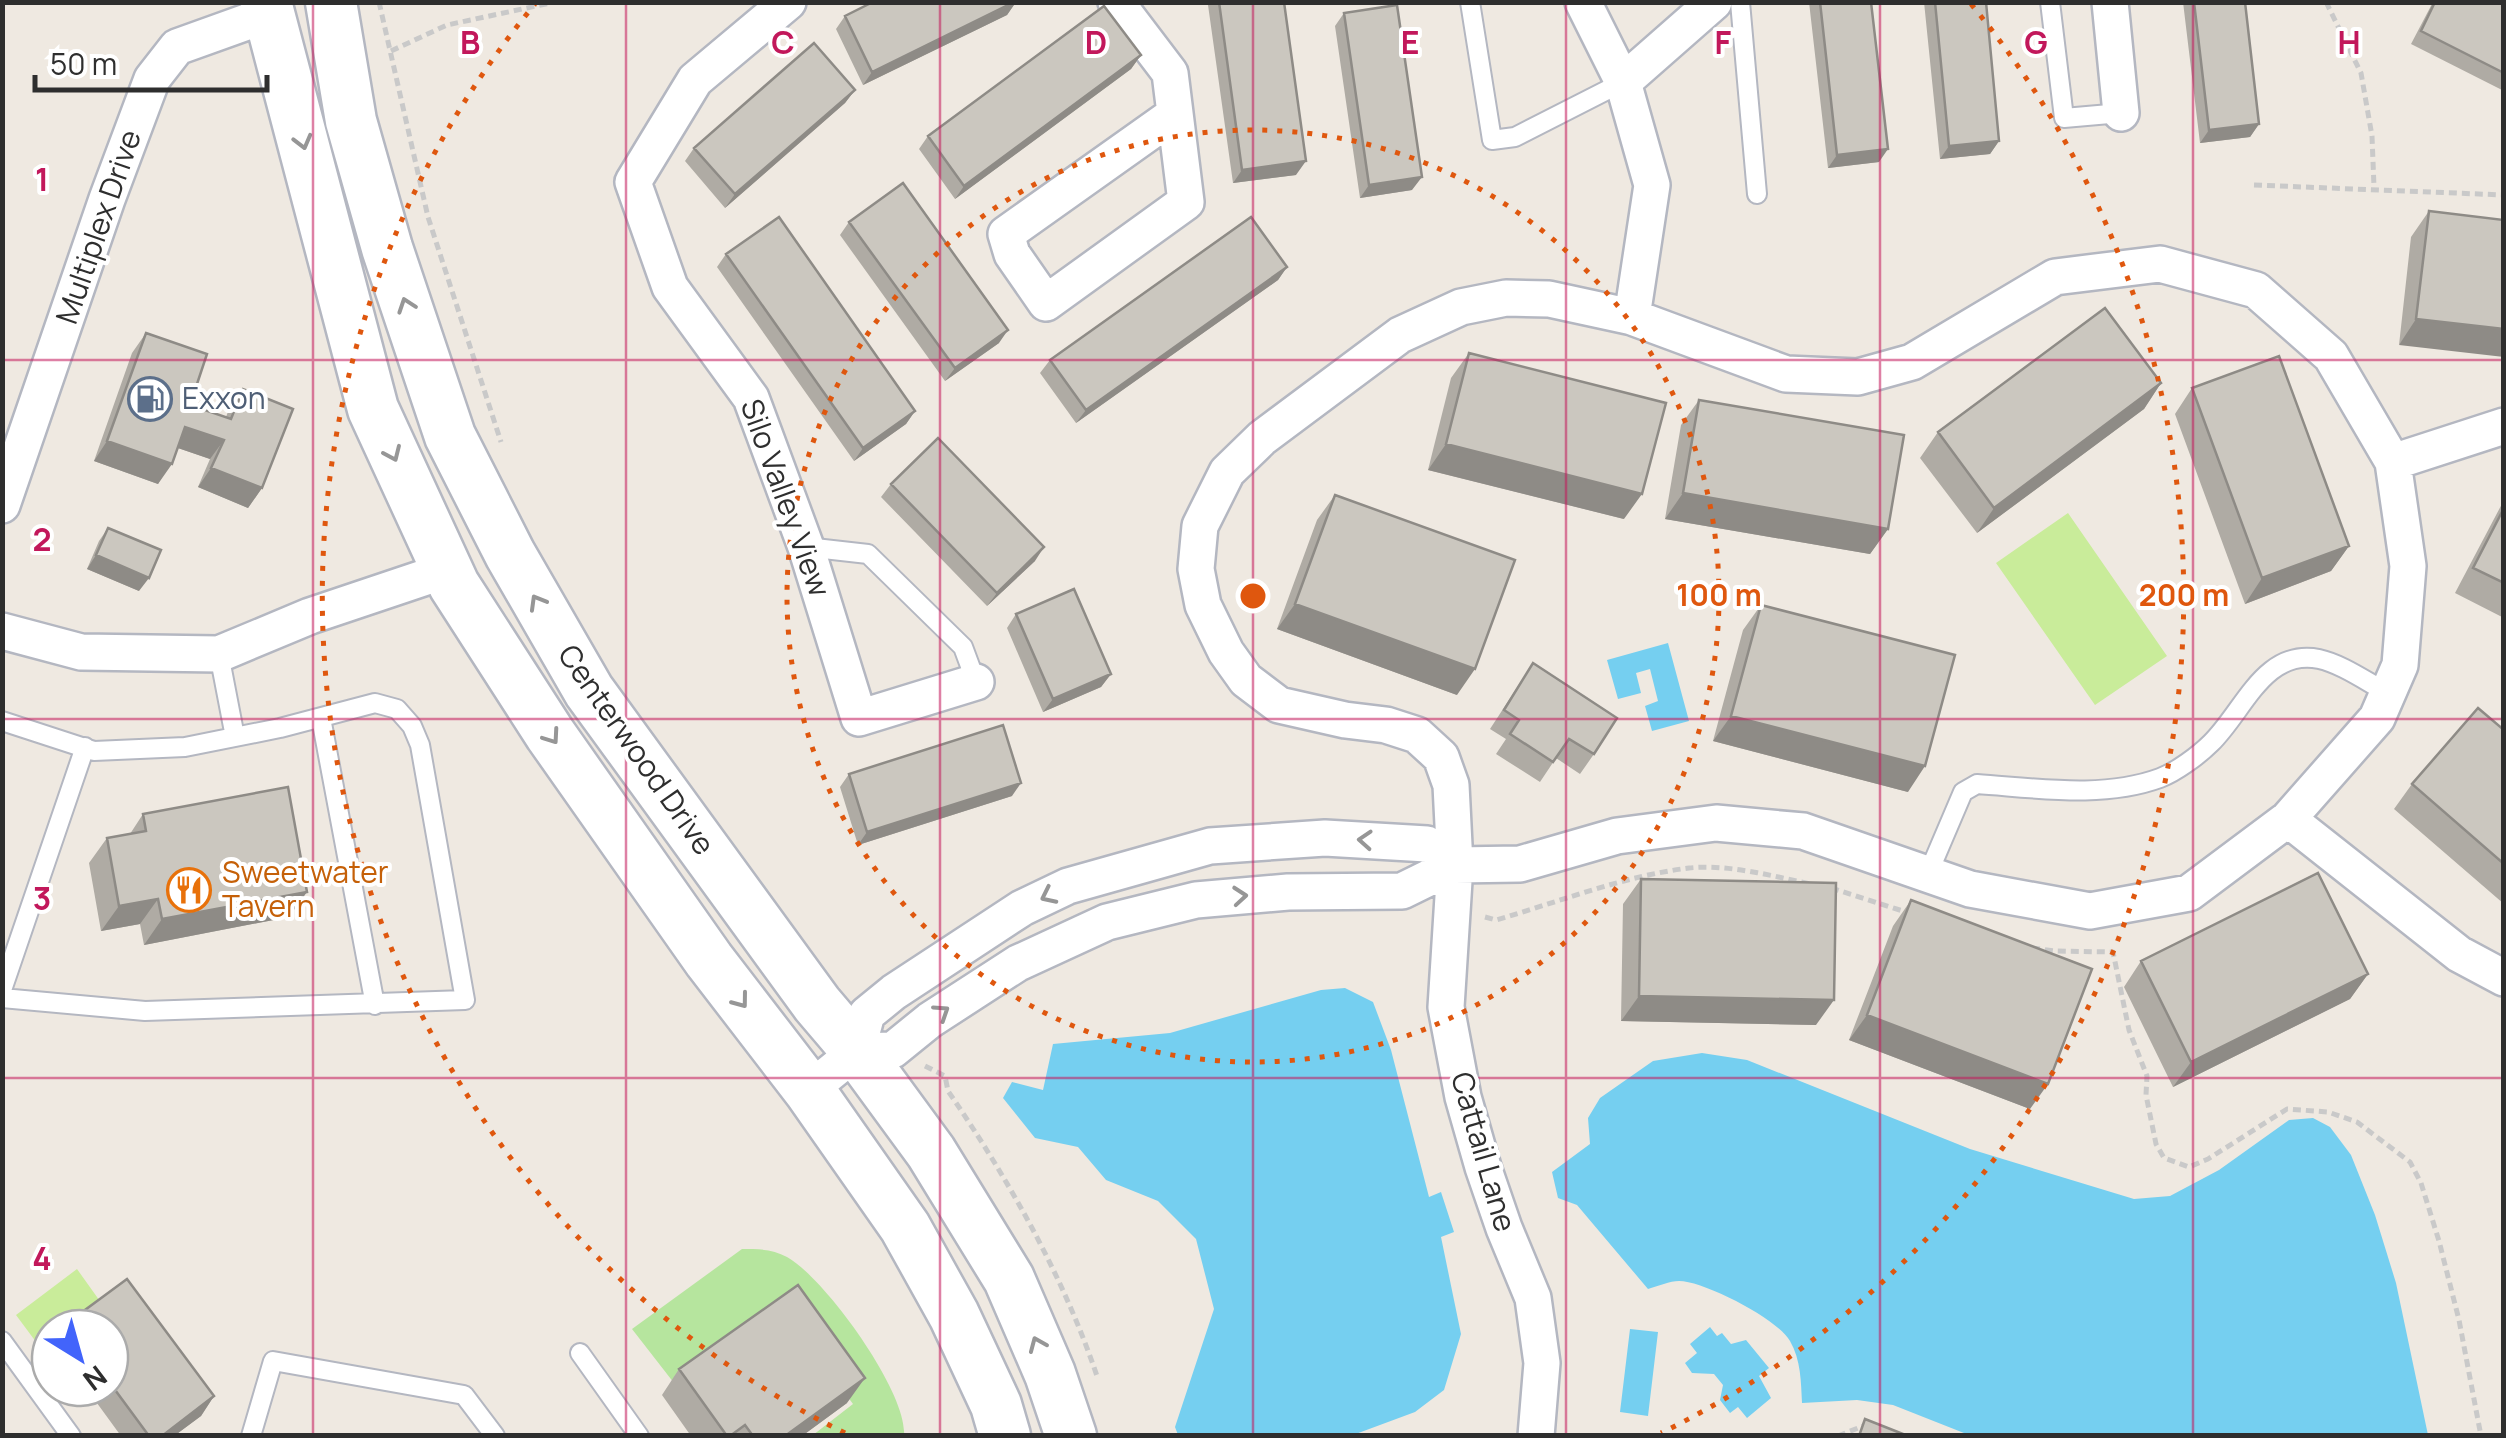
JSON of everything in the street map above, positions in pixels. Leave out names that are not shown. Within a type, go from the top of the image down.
[{"type":"street","name":"Centerwood Drive","points":[[331,2],[351,121],[387,248],[450,436],[510,554],[589,691],[818,1004],[875,1051],[1009,1279],[1050,1374],[1071,1436]]},
{"type":"street","name":"Silo Valley View","points":[[788,2],[694,80],[633,182],[670,286],[751,398],[806,547],[859,718],[976,682]]},
{"type":"street","points":[[1116,2],[1170,73],[1186,202],[1046,304],[1012,254],[1006,234],[1175,114]]},
{"type":"street","points":[[809,1090],[930,1020],[1018,963],[1108,922],[1196,900],[1288,892],[1402,891],[1455,864],[1520,864],[1617,836],[1716,823],[1803,831],[1970,889],[2090,911],[2189,893],[2288,819],[2377,718],[2400,665],[2408,566],[2393,462],[2331,356],[2256,290],[2160,264],[2056,277],[1912,362],[1858,376],[1786,374],[1632,317],[1652,185],[1623,82],[1584,2]]},
{"type":"street","points":[[1623,82],[1714,2]]},
{"type":"street","points":[[2110,2],[2121,113]]},
{"type":"street","name":"Centerwood Drive","points":[[283,6],[373,409],[447,570],[496,654],[550,734],[709,960],[809,1090],[906,1227],[954,1316],[996,1406],[1005,1436]]},
{"type":"street","name":"Multiplex Drive","points":[[2,506],[106,200],[152,79],[177,47],[283,6]]},
{"type":"street","name":"Cattail Lane","points":[[1536,1436],[1542,1363],[1533,1298],[1504,1228],[1463,1098],[1446,1006],[1455,864],[1451,785],[1441,756],[1416,735],[1386,725],[1279,705],[1246,680],[1226,652],[1203,605],[1196,569],[1200,526],[1227,472],[1262,438],[1400,335],[1461,307],[1506,298],[1549,299],[1632,317]]},
{"type":"street","points":[[2393,462],[2504,426]]},
{"type":"street","points":[[2,631],[81,652],[220,654],[310,616],[447,570]]},
{"type":"street","points":[[2288,819],[2459,954],[2504,978]]},
{"type":"street","points":[[875,1051],[867,1014],[1022,908],[1068,886],[1210,846],[1325,838],[1427,844],[1455,864]]},
{"type":"lane","points":[[1470,2],[1492,140],[1515,138],[1623,82]]},
{"type":"lane","points":[[1740,2],[1757,194]]},
{"type":"lane","points":[[2050,2],[2064,118],[2121,113]]},
{"type":"lane","points":[[806,547],[868,554],[963,647],[976,682]]},
{"type":"lane","points":[[220,654],[235,738]]},
{"type":"lane","points":[[1928,874],[1963,792],[1976,784],[2114,789],[2163,777],[2210,744],[2274,667],[2293,657],[2322,659],[2388,693]]},
{"type":"lane","points":[[2,722],[94,751],[185,747],[375,703],[397,709],[412,726],[420,746],[466,1000],[145,1011],[2,998]]},
{"type":"lane","points":[[321,718],[374,1005]]},
{"type":"lane","points":[[2,990],[84,747]]},
{"type":"lane","points":[[2,1341],[71,1436]]},
{"type":"lane","points":[[580,1354],[639,1436]]},
{"type":"lane","points":[[251,1436],[273,1361],[464,1395],[495,1436]]},
{"type":"path","points":[[379,2],[428,216],[505,455]]},
{"type":"path","points":[[391,51],[447,25],[555,2]]},
{"type":"path","points":[[2326,2],[2361,73],[2372,136],[2374,188]]},
{"type":"path","points":[[2254,185],[2504,196]]},
{"type":"path","points":[[1451,913],[1496,920],[1636,877],[1692,868],[1768,875],[1831,888],[1910,913]]},
{"type":"path","points":[[2017,945],[2054,952],[2113,952],[2128,1030],[2147,1076],[2146,1095],[2156,1144],[2164,1158],[2188,1167],[2208,1159],[2287,1110],[2328,1112],[2356,1122],[2410,1162],[2422,1183],[2440,1241],[2481,1436]]},
{"type":"path","points":[[875,1051],[945,1076],[948,1091],[1006,1183],[1052,1267],[1100,1385]]},
{"type":"path","points":[[1838,1436],[1871,1423]]},
{"type":"green space","points":[[2068,513],[2167,656],[2095,705],[1996,563]]},
{"type":"green space","points":[[742,1249],[782,1254],[822,1288],[879,1366],[902,1416],[904,1435],[813,1435],[853,1404],[780,1306],[674,1383],[632,1329]]},
{"type":"green space","points":[[77,1269],[102,1304],[97,1308],[30,1308],[30,1334],[16,1315]]},
{"type":"water","points":[[1668,643],[1689,721],[1652,731],[1645,706],[1658,701],[1650,669],[1636,673],[1641,693],[1618,699],[1607,660]]},
{"type":"water","points":[[1345,988],[1373,1002],[1391,1050],[1429,1197],[1441,1192],[1454,1232],[1441,1237],[1461,1334],[1444,1390],[1415,1412],[1353,1435],[1178,1435],[1175,1427],[1214,1309],[1196,1239],[1158,1201],[1106,1180],[1078,1147],[1035,1138],[1003,1098],[1012,1082],[1043,1090],[1053,1044],[1170,1033],[1321,990]]},
{"type":"water","points":[[1702,1053],[1747,1060],[1970,1149],[2134,1199],[2170,1196],[2219,1170],[2289,1120],[2313,1118],[2330,1127],[2351,1155],[2375,1215],[2396,1283],[2428,1435],[1969,1435],[1893,1405],[1857,1400],[1802,1403],[1796,1356],[1783,1332],[1756,1312],[1705,1287],[1679,1281],[1648,1289],[1577,1205],[1558,1198],[1552,1172],[1590,1144],[1588,1118],[1600,1098],[1653,1061]]},
{"type":"water","points":[[1710,1327],[1731,1344],[1746,1340],[1769,1368],[1759,1376],[1771,1398],[1747,1418],[1738,1407],[1730,1413],[1720,1400],[1723,1385],[1714,1374],[1692,1373],[1685,1363],[1697,1353],[1690,1344]]},
{"type":"water","points":[[1630,1329],[1658,1332],[1648,1416],[1620,1412]]},
{"type":"building","points":[[873,2],[1014,2],[872,72],[845,16]]},
{"type":"building","points":[[1219,2],[1284,2],[1306,161],[1242,170]]},
{"type":"building","points":[[1820,2],[1871,2],[1888,149],[1837,155]]},
{"type":"building","points":[[1935,2],[1986,2],[1999,141],[1949,146]]},
{"type":"building","points":[[2194,2],[2245,2],[2259,124],[2209,130]]},
{"type":"building","points":[[2435,2],[2504,4],[2504,73],[2421,31]]},
{"type":"building","points":[[1397,5],[1422,177],[1369,185],[1344,13]]},
{"type":"building","points":[[1104,6],[1141,55],[964,186],[928,136]]},
{"type":"building","points":[[814,43],[855,90],[735,194],[694,148]]},
{"type":"building","points":[[903,183],[1008,330],[955,368],[849,222]]},
{"type":"building","points":[[2429,211],[2504,220],[2504,329],[2416,319]]},
{"type":"building","points":[[779,217],[915,411],[863,448],[726,254]]},
{"type":"building","points":[[1251,217],[1287,267],[1086,410],[1050,360]]},
{"type":"building","points":[[2105,308],[2161,383],[1994,508],[1938,432]]},
{"type":"building","points":[[146,333],[207,354],[190,405],[231,419],[243,389],[293,409],[262,488],[211,468],[224,440],[185,427],[172,464],[107,441]]},
{"type":"building","points":[[1469,353],[1666,403],[1642,494],[1446,444]]},
{"type":"building","points":[[2279,356],[2349,546],[2262,578],[2192,388]]},
{"type":"building","points":[[1699,400],[1904,435],[1888,529],[1683,493]]},
{"type":"building","points":[[938,438],[1044,547],[997,593],[891,484]]},
{"type":"building","points":[[1335,495],[1515,560],[1475,669],[1295,604]]},
{"type":"building","points":[[2504,508],[2504,583],[2473,568]]},
{"type":"building","points":[[108,528],[161,550],[149,578],[96,555]]},
{"type":"building","points":[[1074,589],[1111,674],[1053,699],[1016,614]]},
{"type":"building","points":[[1761,605],[1955,655],[1925,766],[1731,716]]},
{"type":"building","points":[[1533,663],[1617,718],[1594,754],[1569,739],[1553,762],[1510,734],[1519,720],[1504,710]]},
{"type":"building","points":[[2478,708],[2504,730],[2504,864],[2412,784]]},
{"type":"building","points":[[1003,725],[1021,783],[867,832],[849,774]]},
{"type":"building","name":"Sweetwater Tavern","points":[[288,787],[307,892],[162,919],[158,899],[119,906],[107,838],[146,831],[143,814]]},
{"type":"building","points":[[2318,873],[2368,974],[2191,1062],[2141,961]]},
{"type":"building","points":[[1641,879],[1836,883],[1834,1000],[1639,996]]},
{"type":"building","points":[[1911,900],[2092,969],[2048,1084],[1867,1015]]},
{"type":"building","points":[[127,1279],[214,1396],[162,1436],[149,1436],[128,1408],[130,1308],[88,1308]]},
{"type":"building","points":[[798,1285],[865,1378],[785,1436],[753,1436],[745,1425],[727,1436],[679,1369]]},
{"type":"building","points":[[1865,1419],[1908,1436],[1859,1436]]},
{"type":"place","name":"Exxon","points":[[150,399]]},
{"type":"place","name":"Sweetwater Tavern","points":[[189,890]]}]
